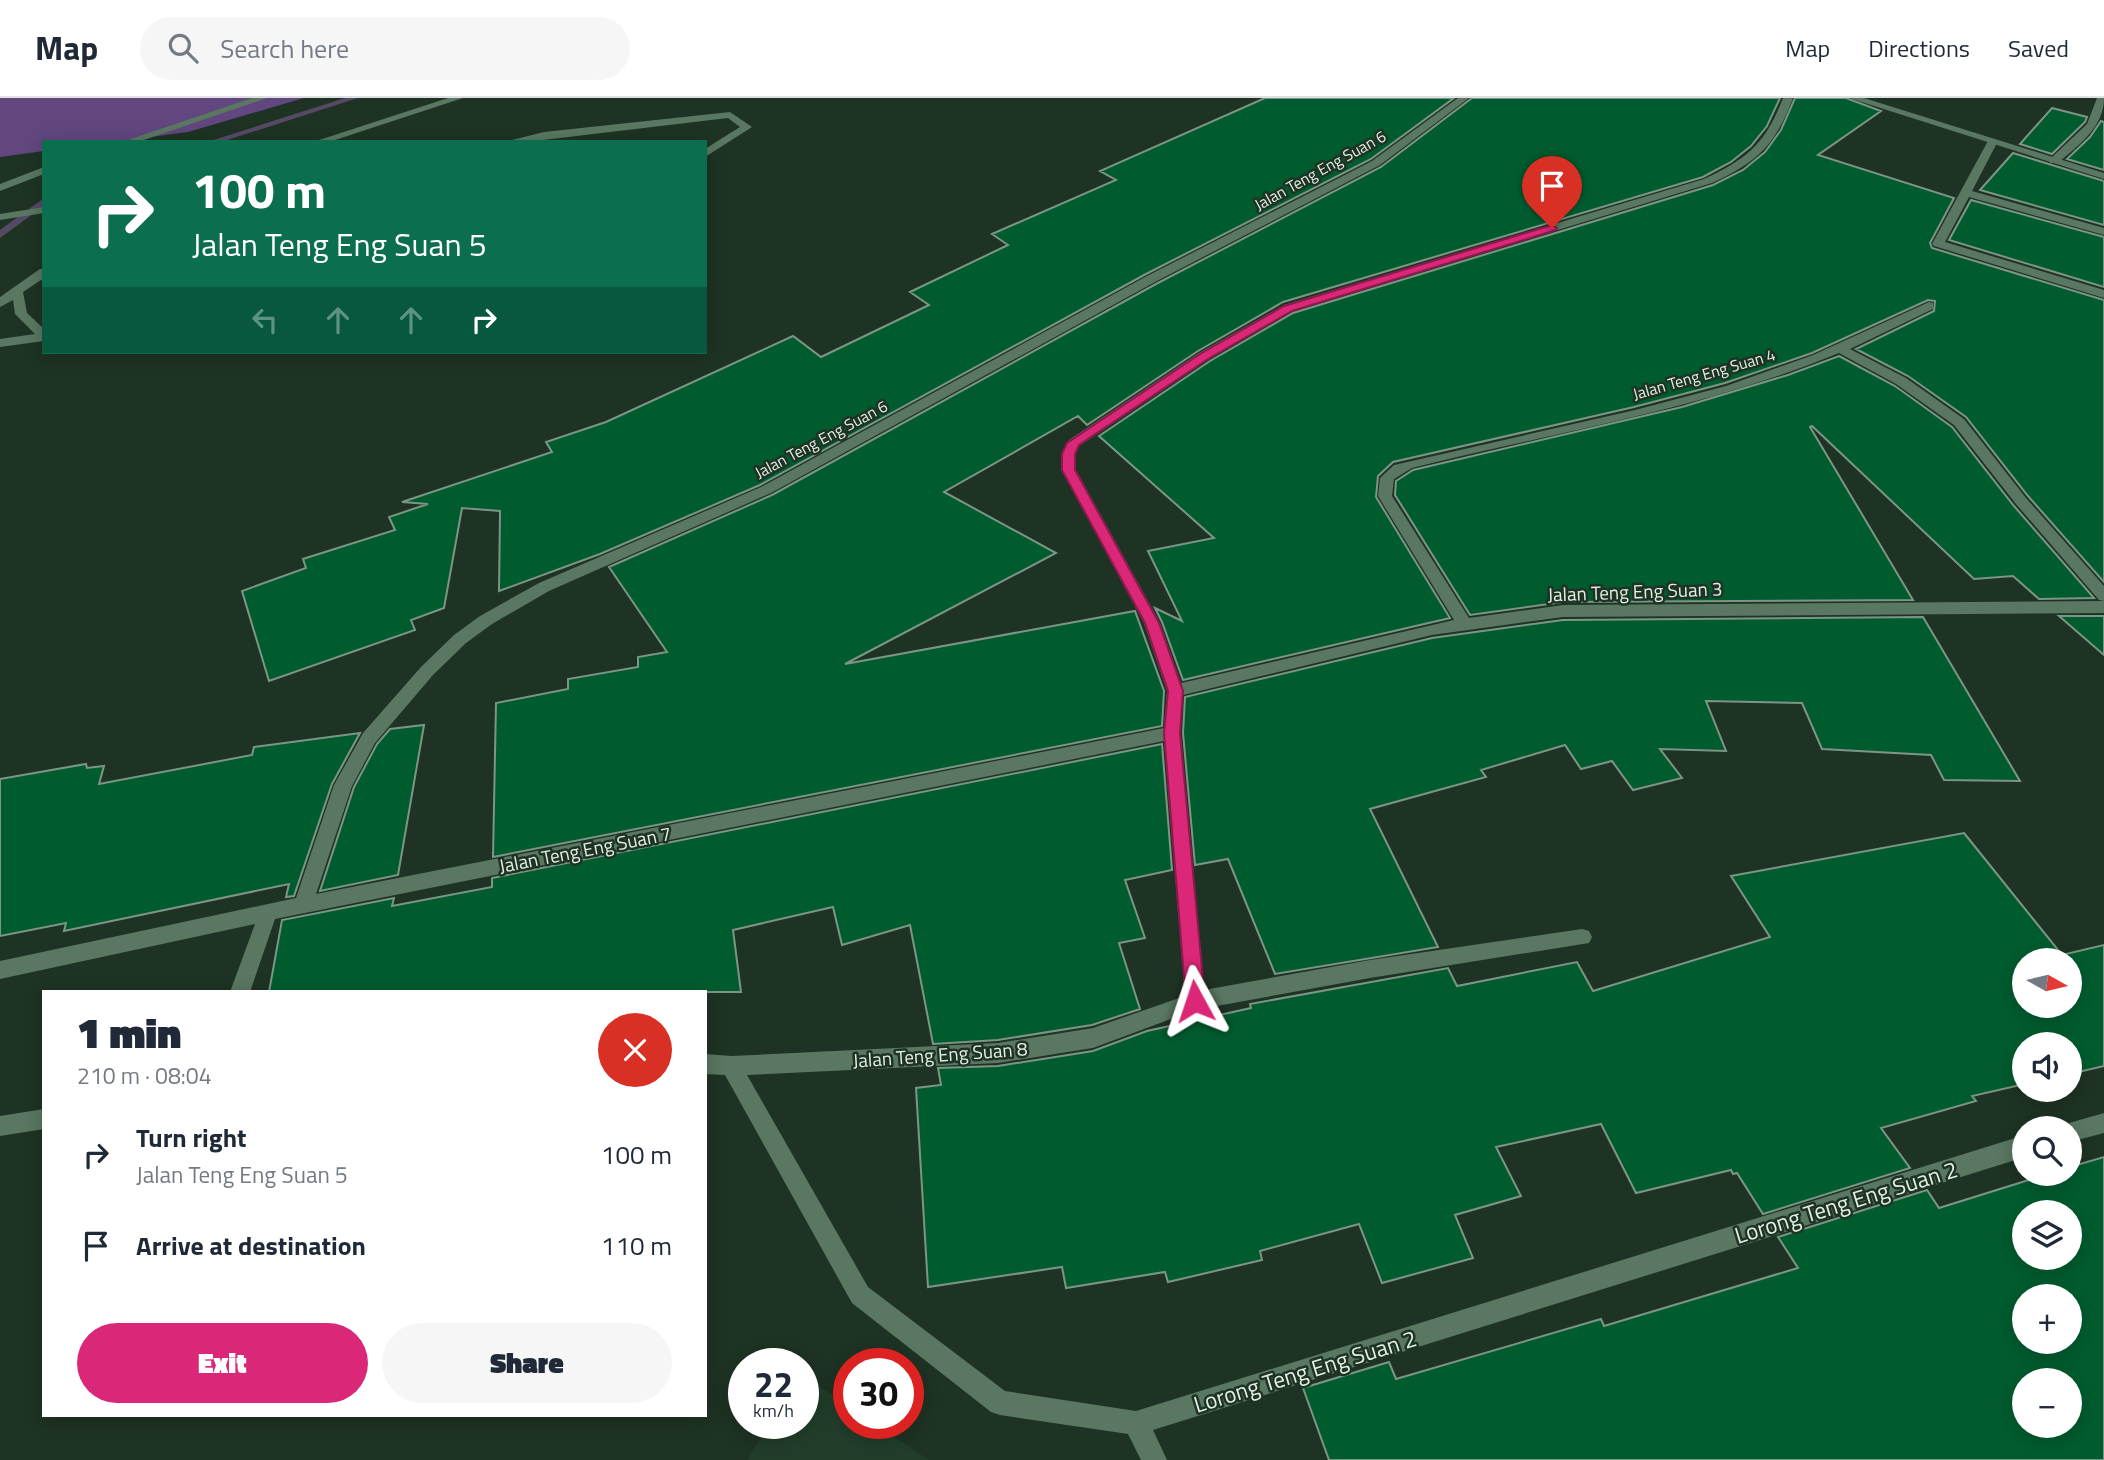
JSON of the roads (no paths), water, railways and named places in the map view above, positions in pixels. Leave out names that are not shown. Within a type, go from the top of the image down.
[{"type":"street","points":[[133,140],[262,98]]},
{"type":"street","points":[[324,140],[458,98]]},
{"type":"street","name":"Jalan Teng Eng Suan 6","points":[[303,905],[343,785],[369,738],[427,671],[460,639],[486,620],[544,587],[765,490],[1151,279],[1376,163],[1464,98]]},
{"type":"street","points":[[1195,1001],[1172,733],[1175,691],[1152,623],[1069,470],[1068,454],[1073,443],[1204,356],[1288,308],[1708,181],[1738,167],[1774,136],[1788,98]]},
{"type":"street","points":[[1854,98],[2104,176]]},
{"type":"street","points":[[2054,160],[2085,135],[2094,122],[2102,98]]},
{"type":"street","points":[[519,140],[730,115],[747,127],[707,153]]},
{"type":"street","points":[[1993,141],[1938,244],[2104,294]]},
{"type":"street","points":[[0,188],[42,171]]},
{"type":"street","points":[[1964,192],[2104,232]]},
{"type":"street","points":[[4,216],[42,209]]},
{"type":"street","points":[[0,303],[42,273]]},
{"type":"street","points":[[17,290],[21,314],[42,335]]},
{"type":"street","points":[[1837,347],[1929,306]]},
{"type":"street","points":[[0,343],[42,337]]},
{"type":"street","points":[[1837,347],[1901,381],[1948,412],[2104,596]]},
{"type":"street","name":"Jalan Teng Eng Suan 4","points":[[1464,623],[1385,496],[1385,476],[1396,469],[1436,458],[1702,397],[1787,368],[1837,347]]},
{"type":"street","name":"Jalan Teng Eng Suan 3","points":[[1175,691],[1464,623],[1590,611],[2104,607]]},
{"type":"street","name":"Jalan Teng Eng Suan 7","points":[[0,970],[303,905],[1172,733]]},
{"type":"street","points":[[241,990],[268,914]]},
{"type":"street","name":"Jalan Teng Eng Suan 8","points":[[707,1064],[731,1066],[998,1053],[1093,1038],[1195,1001],[1370,969],[1582,937]]},
{"type":"street","name":"Lorong Teng Eng Suan 2","points":[[731,1066],[860,1295],[1000,1403],[1136,1423],[2012,1150]]},
{"type":"street","points":[[0,1126],[42,1119]]},
{"type":"street","points":[[2082,1129],[2104,1123]]},
{"type":"street","points":[[1136,1423],[1154,1460]]},
{"type":"waterway","points":[[218,140],[354,98]]},
{"type":"waterway","points":[[0,235],[42,203]]}]
